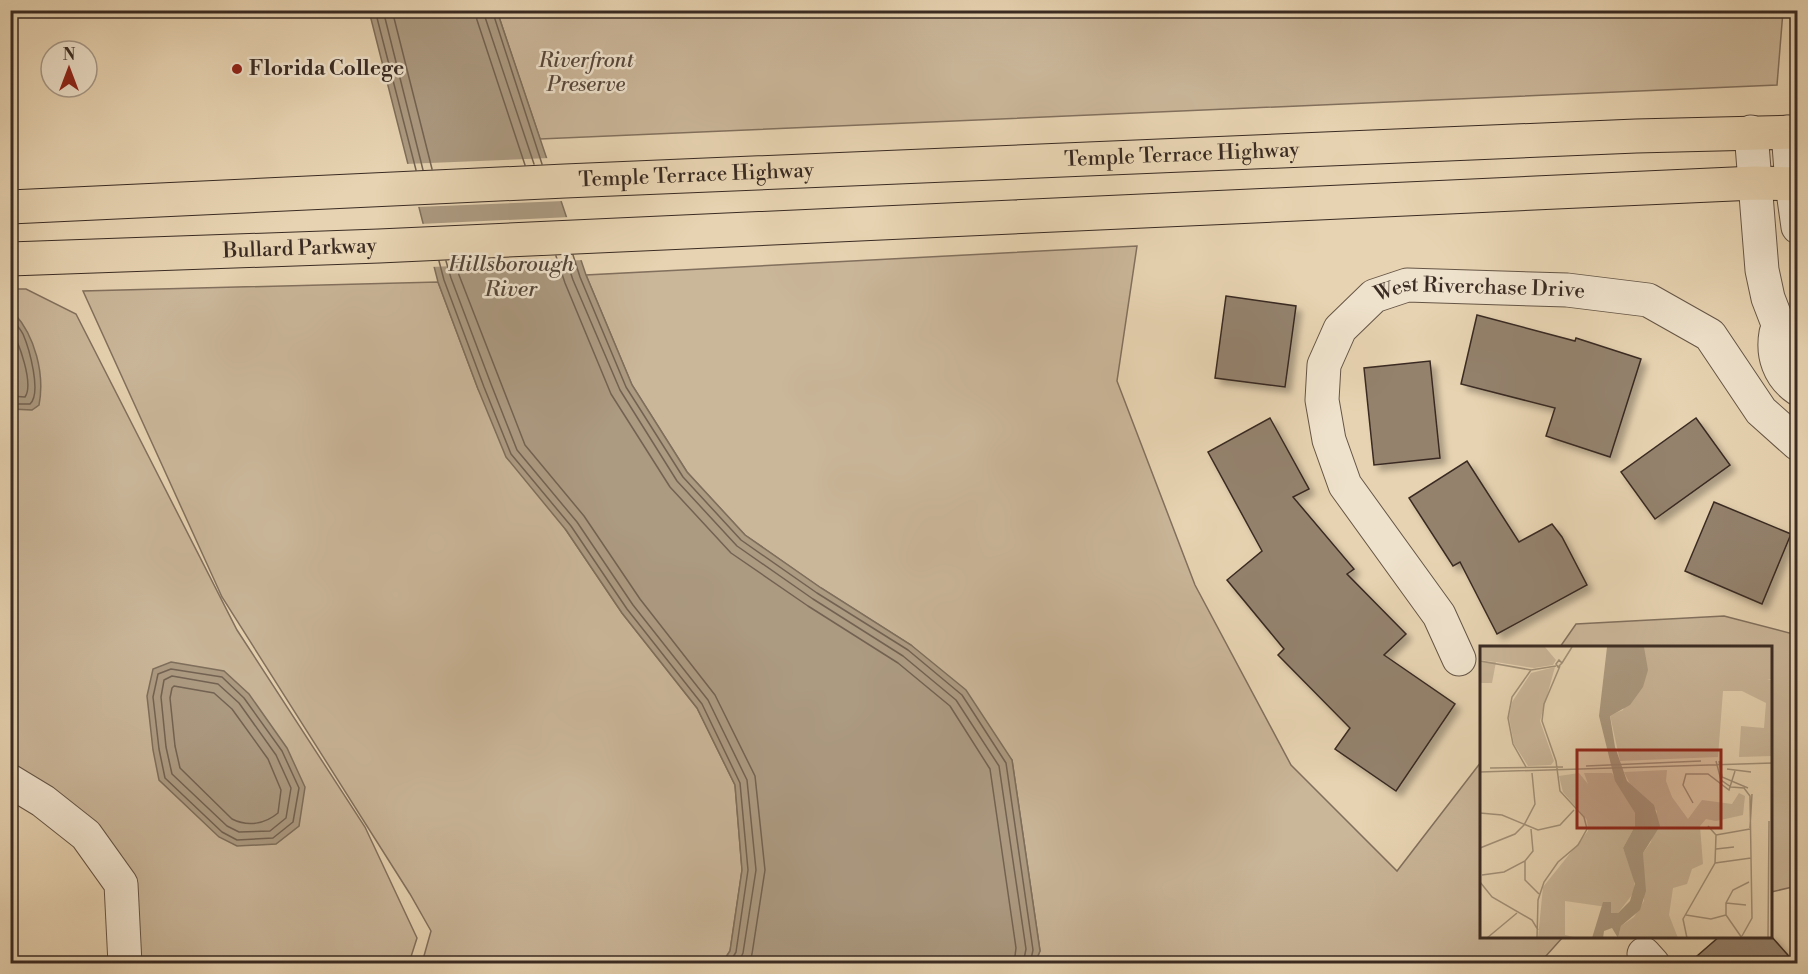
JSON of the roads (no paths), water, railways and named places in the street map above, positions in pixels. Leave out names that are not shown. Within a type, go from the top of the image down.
[{"type":"main road","name":"Temple Terrace Highway","points":[[10,207],[1793,132]]},
{"type":"main road","points":[[1755,183],[1795,184]]},
{"type":"main road","name":"Bullard Parkway","points":[[10,259],[379,246],[1755,183]]},
{"type":"street","points":[[1751,132],[1762,270],[1768,298],[1778,325],[1783,337],[1797,356]]},
{"type":"street","points":[[1793,132],[1797,227]]},
{"type":"street","name":"West Riverchase Drive","points":[[1460,659],[1439,615],[1345,485],[1329,440],[1322,400],[1324,364],[1340,329],[1374,296],[1407,285],[1567,290],[1648,300],[1710,335],[1761,411],[1797,444]]},
{"type":"street","points":[[1778,325],[1774,343],[1776,360],[1783,374],[1797,389]]},
{"type":"street","points":[[10,781],[43,801],[86,835],[121,884],[125,963]]},
{"type":"water","name":"Hillsborough River","points":[[369,11],[497,11],[586,275],[632,385],[687,472],[745,535],[821,588],[911,645],[966,690],[1012,760],[1040,951],[1035,963],[722,963],[730,951],[742,870],[735,785],[697,708],[622,613],[566,530],[506,457],[438,282]]},
{"type":"water","points":[[10,313],[14,313],[28,333],[37,356],[41,393],[39,405],[32,410],[11,409]]},
{"type":"water","points":[[171,662],[224,671],[249,694],[287,748],[305,787],[299,826],[276,844],[237,846],[219,837],[159,780],[147,696],[153,669]]},
{"type":"place","name":"Florida College","points":[[237,69]]},
{"type":"park label","name":"Riverfront Preserve","points":[[586,73]]}]
